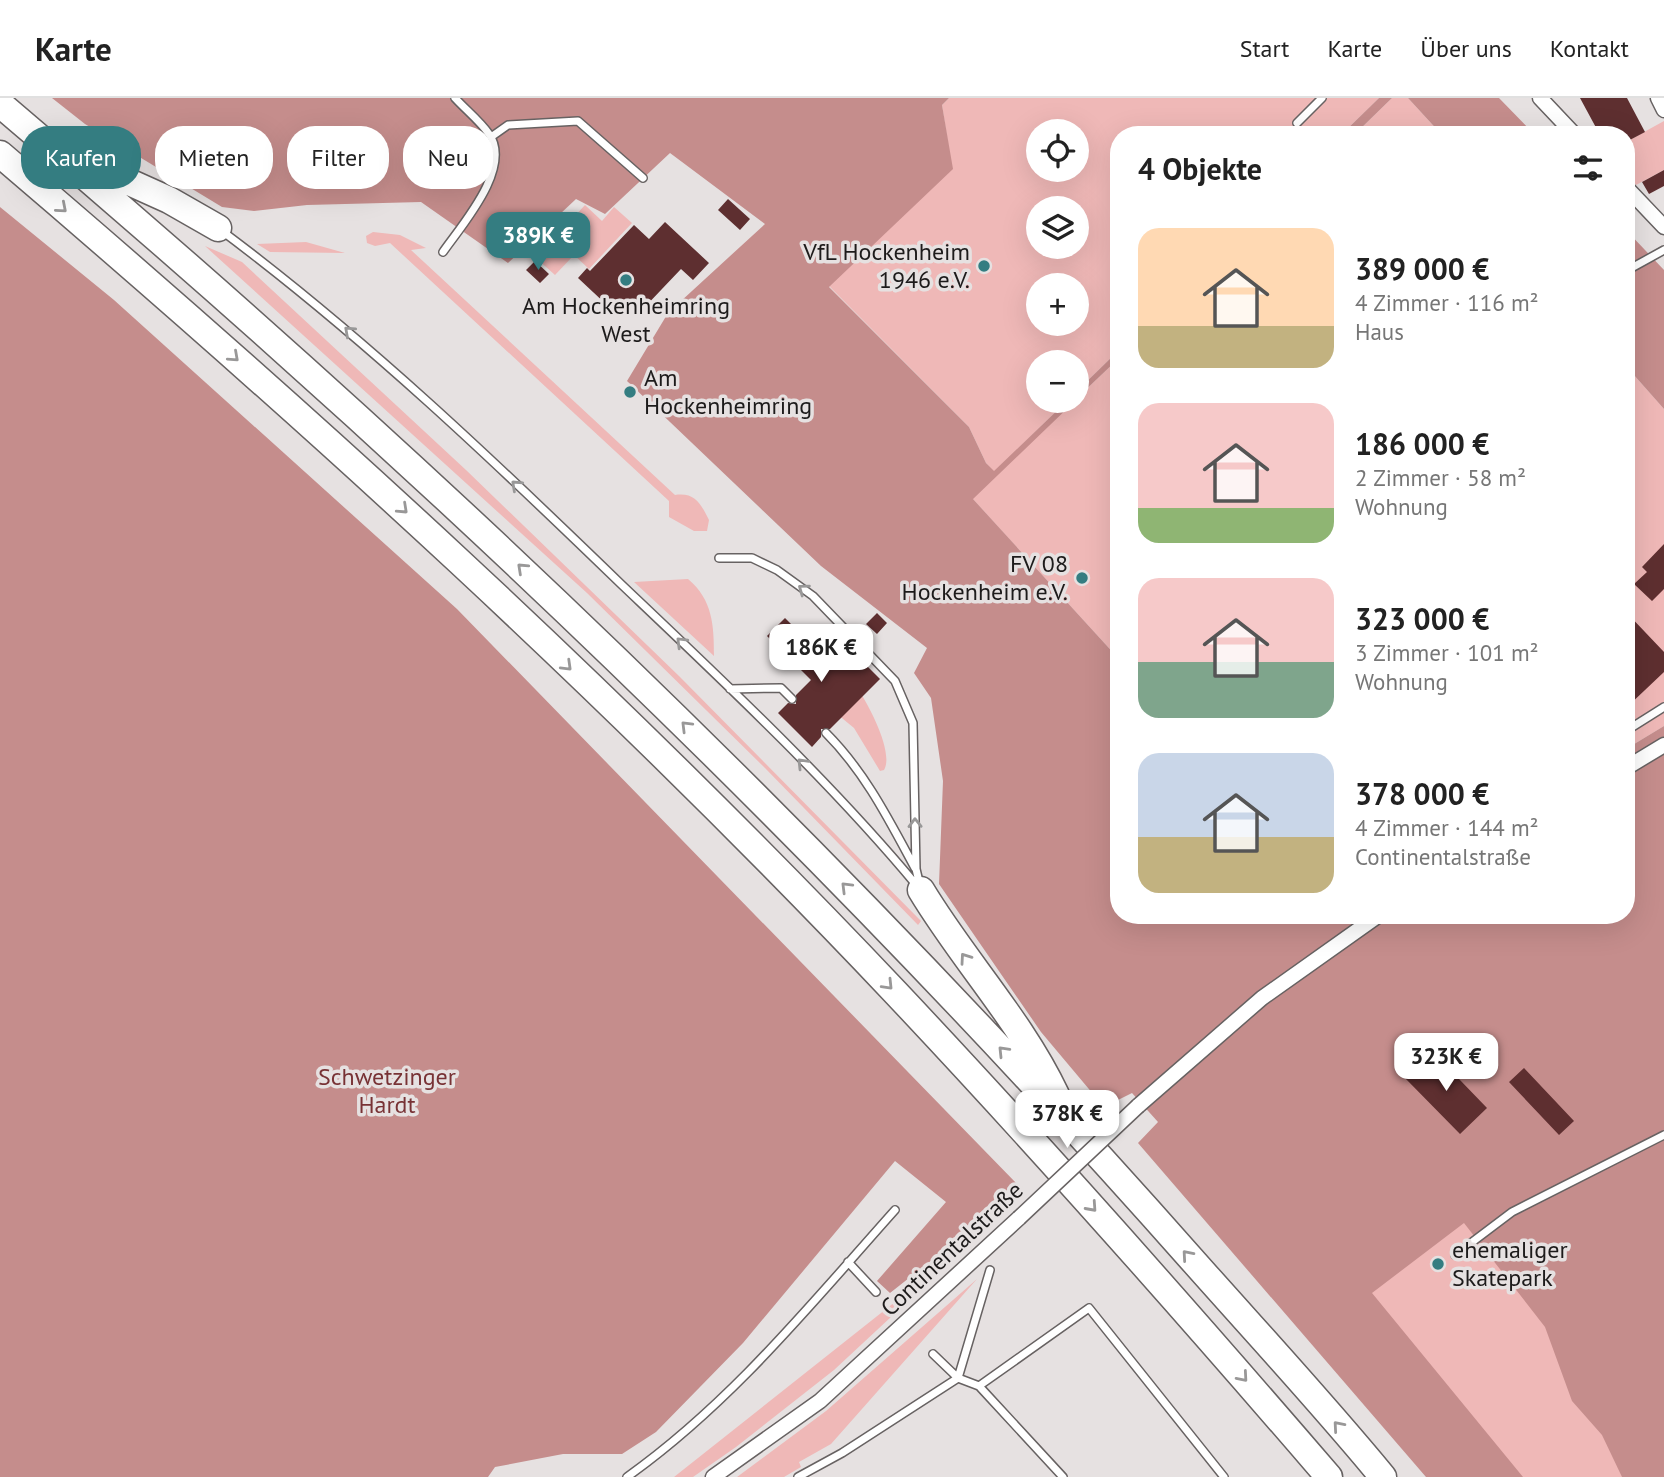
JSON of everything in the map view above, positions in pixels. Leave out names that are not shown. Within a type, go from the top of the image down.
[{"type":"highway","points":[[0,104],[26,126]]},
{"type":"highway","points":[[0,154],[391,498],[677,772],[892,989],[1039,1146],[1329,1477]]},
{"type":"highway","points":[[141,187],[218,228]]},
{"type":"highway","points":[[100,189],[252,320],[428,479],[647,687],[851,891],[1067,1118],[1383,1477]]},
{"type":"highway","points":[[918,880],[995,1000],[1035,1052],[1067,1118]]},
{"type":"street","points":[[1540,98],[1566,126]]},
{"type":"street","points":[[1658,98],[1664,110]]},
{"type":"street","points":[[1635,196],[1664,227]]},
{"type":"street","points":[[1635,763],[1664,745]]},
{"type":"street","name":"Continentalstraße","points":[[713,1477],[820,1401],[1138,1106],[1262,998],[1366,924]]},
{"type":"lane","points":[[455,98],[481,126]]},
{"type":"lane","points":[[1297,123],[1322,98]]},
{"type":"lane","points":[[493,136],[508,125],[578,121],[643,178]]},
{"type":"lane","points":[[493,151],[493,170]]},
{"type":"lane","points":[[443,252],[482,199],[486,189]]},
{"type":"lane","points":[[218,228],[331,315],[600,564],[730,690],[918,880]]},
{"type":"lane","points":[[1635,266],[1664,250]]},
{"type":"lane","points":[[719,558],[752,558],[777,570],[813,596],[895,681],[913,723],[918,880]]},
{"type":"lane","points":[[730,690],[781,688],[792,699]]},
{"type":"lane","points":[[1635,725],[1664,707]]},
{"type":"lane","points":[[826,733],[843,750],[874,792],[918,880]]},
{"type":"lane","points":[[1455,1255],[1512,1212],[1664,1135]]},
{"type":"lane","points":[[627,1477],[670,1447],[773,1349],[895,1210]]},
{"type":"lane","points":[[848,1262],[876,1292]]},
{"type":"lane","points":[[798,1477],[842,1453],[958,1378],[990,1270]]},
{"type":"lane","points":[[979,1386],[1089,1308],[1224,1477]]},
{"type":"lane","points":[[933,1354],[958,1378],[979,1386],[1063,1477]]},
{"type":"shaded area","name":"VfL Hockenheim 1946 e.V.","points":[[949,98],[1379,98],[1350,126],[1110,126],[1110,359],[1089,379],[1089,350],[1026,350],[1026,413],[1055,413],[994,472],[986,463],[969,427],[829,286],[952,169],[942,105]]},
{"type":"shaded area","points":[[1392,98],[1408,98],[1434,126],[1363,126]]},
{"type":"shaded area","points":[[1664,121],[1664,170],[1636,185],[1635,184],[1635,137]]},
{"type":"shaded area","points":[[585,205],[602,221],[614,207],[632,223],[589,269],[574,255],[555,275],[536,258]]},
{"type":"shaded area","points":[[373,232],[400,235],[426,248],[411,250],[675,495],[688,495],[697,500],[709,520],[707,531],[694,531],[669,517],[669,501],[390,243],[375,246],[367,243],[366,236]]},
{"type":"shaded area","points":[[306,242],[345,253],[270,252],[257,244]]},
{"type":"shaded area","points":[[205,246],[242,262],[466,470],[679,676],[921,921],[918,925],[765,768],[587,593]]},
{"type":"shaded area","name":"FV 08 Hockenheim e.V.","points":[[1110,367],[1110,649],[972,498],[1061,413],[1089,413],[1089,387]]},
{"type":"shaded area","points":[[1635,376],[1664,409],[1664,726],[1635,744]]},
{"type":"shaded area","points":[[688,579],[707,605],[712,624],[714,656],[634,582]]},
{"type":"shaded area","points":[[860,692],[875,719],[883,742],[886,753],[884,770],[880,771],[854,728],[837,714]]},
{"type":"shaded area","points":[[1508,924],[1523,924],[1664,1477],[1515,1477],[1203,1138]]},
{"type":"shaded area","points":[[977,1237],[834,1370],[693,1477],[674,1477]]},
{"type":"shaded area","points":[[977,1279],[831,1444],[799,1462],[801,1467],[784,1477],[737,1477],[826,1411]]},
{"type":"green space","points":[[52,98],[949,98],[942,105],[953,169],[829,287],[969,427],[986,463],[994,471],[1054,413],[1063,413],[973,499],[1110,649],[1110,924],[1635,924],[1635,744],[1664,726],[1664,1477],[1622,1477],[1602,1435],[1572,1401],[1545,1327],[1464,1223],[1372,1293],[1523,1477],[1426,1477],[1138,1143],[1158,1122],[1132,1093],[1104,1107],[1041,1032],[939,884],[943,781],[931,698],[914,673],[927,648],[821,566],[627,381],[668,313],[765,224],[670,153],[605,214],[576,199],[508,263],[421,202],[307,205],[254,211],[222,207],[192,189],[273,189],[273,126],[155,126],[155,166],[141,158],[141,126],[88,126]]},
{"type":"green space","points":[[1379,98],[1392,98],[1363,126],[1350,126]]},
{"type":"green space","points":[[1408,98],[1499,98],[1526,126],[1434,126]]},
{"type":"green space","name":"Schwetzinger Hardt","points":[[0,207],[114,300],[457,609],[1022,1189],[890,1293],[877,1281],[946,1202],[895,1161],[743,1343],[656,1432],[622,1454],[563,1454],[495,1467],[488,1477],[0,1477]]},
{"type":"green space","points":[[1635,239],[1664,270],[1664,409],[1635,376]]},
{"type":"green space","points":[[1110,359],[1110,367],[1089,387],[1089,379]]},
{"type":"building","points":[[1580,98],[1627,98],[1645,132],[1635,137],[1635,126],[1595,126]]},
{"type":"building","points":[[1664,170],[1664,186],[1649,194],[1642,182]]},
{"type":"building","points":[[728,199],[750,219],[740,230],[718,210]]},
{"type":"building","points":[[665,222],[709,263],[693,280],[681,269],[642,310],[639,307],[630,317],[614,302],[609,307],[578,278],[587,268],[590,271],[634,225],[649,239]]},
{"type":"building","points":[[535,261],[549,274],[540,283],[526,270]]},
{"type":"building","points":[[1664,544],[1664,589],[1652,601],[1635,585],[1647,572],[1642,567]]},
{"type":"building","points":[[877,613],[887,623],[877,634],[866,624]]},
{"type":"building","points":[[785,618],[829,662],[846,645],[880,679],[830,729],[821,729],[821,737],[812,747],[778,713],[788,703],[796,704],[796,695],[811,680],[767,636]]},
{"type":"building","points":[[1635,621],[1664,652],[1664,672],[1635,699]]},
{"type":"building","points":[[1432,1051],[1487,1108],[1460,1134],[1405,1078]]},
{"type":"building","points":[[1524,1068],[1574,1121],[1559,1135],[1509,1082]]},
{"type":"place","name":"VfL Hockenheim 1946 e.V.","points":[[984,266]]},
{"type":"place","name":"Am Hockenheimring West","points":[[626,280]]},
{"type":"place","name":"Am Hockenheimring","points":[[630,392]]},
{"type":"place","name":"FV 08 Hockenheim e.V.","points":[[1082,578]]},
{"type":"place","name":"ehemaliger Skatepark","points":[[1438,1264]]}]
